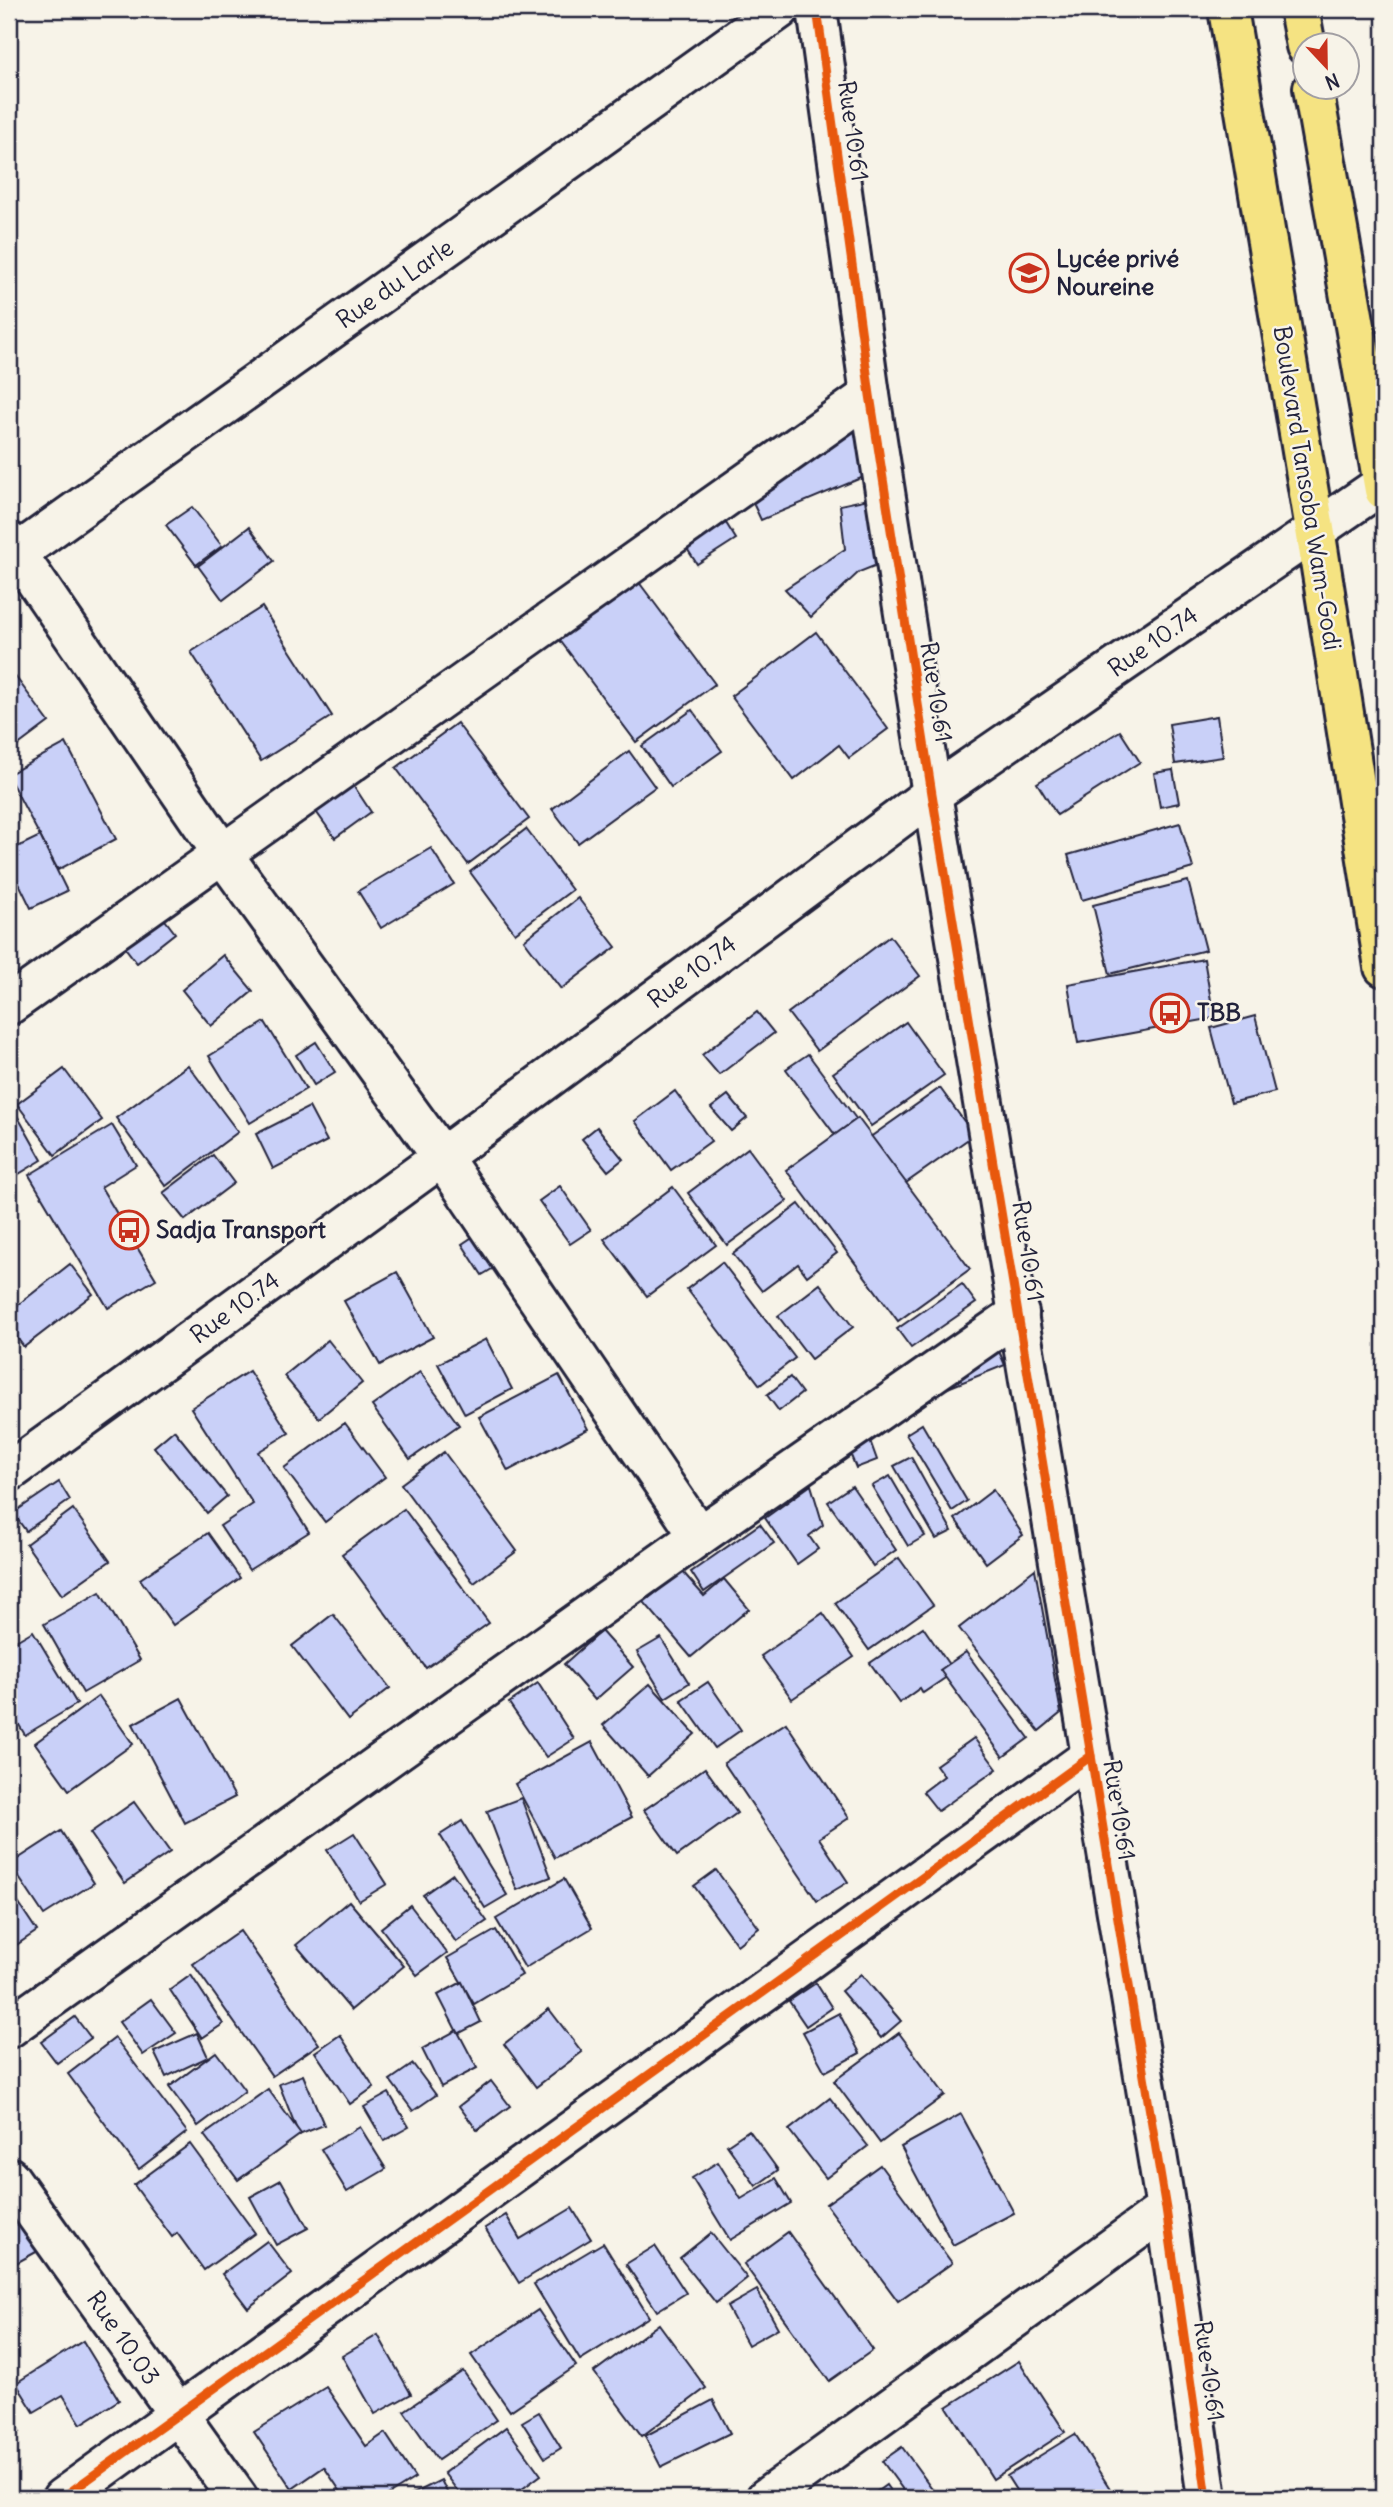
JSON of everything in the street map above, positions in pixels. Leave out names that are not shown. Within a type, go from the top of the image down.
[{"type":"main road","name":"Boulevard Tansoba Wam-Godi","points":[[1228,9],[1315,529],[1384,967]]},
{"type":"main road","points":[[1299,9],[1303,32]]},
{"type":"main road","points":[[1316,102],[1384,490]]},
{"type":"street","name":"Rue du Larle","points":[[11,551],[780,9]]},
{"type":"street","name":"Rue 10.61","points":[[817,9],[870,395],[932,794],[1166,2209],[1207,2498]]},
{"type":"street","points":[[9,1005],[870,395]]},
{"type":"street","name":"Rue 10.74","points":[[9,1472],[442,1157],[932,794],[1384,483]]},
{"type":"street","points":[[11,551],[222,853],[442,1157],[699,1536]]},
{"type":"street","points":[[9,2028],[699,1536],[1019,1313]]},
{"type":"street","points":[[62,2498],[1091,1756]]},
{"type":"street","name":"Rue 10.03","points":[[9,2177],[238,2498]]},
{"type":"street","points":[[766,2498],[1166,2209]]},
{"type":"building","points":[[882,428],[890,466],[761,520],[752,501],[851,432]]},
{"type":"building","points":[[896,493],[904,554],[859,572],[811,617],[785,589],[845,549],[840,505]]},
{"type":"building","points":[[192,507],[222,546],[196,565],[166,525]]},
{"type":"building","points":[[726,523],[736,539],[697,564],[686,547]]},
{"type":"building","points":[[249,527],[274,561],[223,600],[198,566]]},
{"type":"building","points":[[635,577],[715,684],[636,742],[556,635]]},
{"type":"building","points":[[262,607],[332,716],[261,761],[191,652]]},
{"type":"building","points":[[816,632],[888,729],[849,758],[839,745],[794,780],[731,696]]},
{"type":"building","points":[[9,668],[49,722],[9,752]]},
{"type":"building","points":[[692,710],[722,751],[671,787],[642,746]]},
{"type":"building","points":[[1217,716],[1223,757],[1175,764],[1169,724]]},
{"type":"building","points":[[457,723],[529,819],[468,864],[396,768]]},
{"type":"building","points":[[1120,731],[1140,762],[1057,815],[1037,783]]},
{"type":"building","points":[[66,743],[116,839],[58,870],[9,774]]},
{"type":"building","points":[[629,751],[655,787],[578,843],[552,809]]},
{"type":"building","points":[[1173,770],[1179,803],[1160,807],[1154,773]]},
{"type":"building","points":[[350,780],[371,812],[335,838],[312,806]]},
{"type":"building","points":[[1180,823],[1193,868],[1082,900],[1068,855]]},
{"type":"building","points":[[526,829],[572,890],[515,933],[470,872]]},
{"type":"building","points":[[40,836],[67,891],[31,908],[9,863],[9,851]]},
{"type":"building","points":[[431,848],[454,884],[381,928],[358,891]]},
{"type":"building","points":[[1188,881],[1206,950],[1110,974],[1093,905]]},
{"type":"building","points":[[578,898],[616,947],[561,989],[524,940]]},
{"type":"building","points":[[159,912],[175,933],[137,963],[120,941]]},
{"type":"building","points":[[890,936],[920,976],[817,1051],[788,1013]]},
{"type":"building","points":[[223,955],[253,991],[211,1026],[182,990]]},
{"type":"building","points":[[1204,959],[1214,1018],[1078,1043],[1068,984]]},
{"type":"building","points":[[757,1012],[774,1033],[719,1075],[702,1055]]},
{"type":"building","points":[[1255,1016],[1275,1092],[1231,1103],[1211,1028]]},
{"type":"building","points":[[265,1022],[306,1089],[250,1123],[209,1056]]},
{"type":"building","points":[[906,1022],[944,1075],[871,1126],[833,1073]]},
{"type":"building","points":[[316,1042],[335,1072],[314,1085],[296,1055]]},
{"type":"building","points":[[808,1054],[857,1120],[836,1136],[786,1069]]},
{"type":"building","points":[[188,1065],[238,1132],[166,1186],[116,1118]]},
{"type":"building","points":[[64,1069],[102,1120],[55,1155],[17,1104]]},
{"type":"building","points":[[940,1088],[974,1135],[876,1204],[842,1157]]},
{"type":"building","points":[[675,1091],[711,1141],[671,1170],[635,1121]]},
{"type":"building","points":[[728,1095],[747,1118],[731,1131],[711,1108]]},
{"type":"building","points":[[9,1101],[42,1160],[17,1175],[9,1160]]},
{"type":"building","points":[[309,1107],[327,1141],[273,1169],[256,1134]]},
{"type":"building","points":[[858,1118],[970,1269],[898,1321],[786,1170]]},
{"type":"building","points":[[112,1125],[136,1165],[101,1187],[156,1279],[108,1308],[29,1175]]},
{"type":"building","points":[[597,1127],[623,1159],[608,1171],[582,1139]]},
{"type":"building","points":[[748,1148],[787,1201],[727,1245],[688,1193]]},
{"type":"building","points":[[213,1155],[234,1183],[185,1220],[163,1193]]},
{"type":"building","points":[[560,1186],[591,1230],[570,1244],[539,1201]]},
{"type":"building","points":[[673,1187],[716,1245],[647,1296],[604,1239]]},
{"type":"building","points":[[799,1204],[837,1253],[807,1276],[798,1264],[762,1291],[733,1254]]},
{"type":"building","points":[[486,1228],[507,1260],[482,1275],[462,1244]]},
{"type":"building","points":[[722,1262],[795,1358],[760,1385],[687,1289]]},
{"type":"building","points":[[70,1264],[93,1294],[24,1347],[9,1327],[9,1312]]},
{"type":"building","points":[[397,1272],[433,1337],[380,1365],[344,1301]]},
{"type":"building","points":[[820,1284],[853,1327],[811,1359],[778,1316]]},
{"type":"building","points":[[962,1284],[976,1303],[911,1348],[897,1329]]},
{"type":"building","points":[[486,1339],[512,1389],[465,1414],[438,1364]]},
{"type":"building","points":[[328,1340],[362,1383],[319,1418],[284,1376]]},
{"type":"building","points":[[998,1349],[1005,1365],[918,1400]]},
{"type":"building","points":[[249,1371],[289,1433],[258,1452],[309,1532],[249,1570],[220,1526],[253,1504],[191,1408]]},
{"type":"building","points":[[420,1372],[459,1425],[410,1459],[372,1406]]},
{"type":"building","points":[[559,1375],[588,1429],[508,1471],[479,1417]]},
{"type":"building","points":[[790,1377],[802,1393],[779,1411],[767,1395]]},
{"type":"building","points":[[345,1423],[385,1477],[325,1522],[284,1468]]},
{"type":"building","points":[[922,1424],[967,1501],[952,1511],[906,1434]]},
{"type":"building","points":[[174,1430],[227,1496],[207,1513],[154,1447]]},
{"type":"building","points":[[869,1438],[877,1460],[856,1468],[847,1446]]},
{"type":"building","points":[[444,1452],[517,1551],[474,1583],[401,1484]]},
{"type":"building","points":[[911,1457],[952,1531],[936,1539],[894,1466]]},
{"type":"building","points":[[890,1476],[925,1536],[908,1546],[872,1486]]},
{"type":"building","points":[[59,1482],[70,1500],[26,1531],[13,1513]]},
{"type":"building","points":[[811,1485],[823,1525],[809,1536],[818,1549],[797,1564],[765,1518]]},
{"type":"building","points":[[852,1486],[896,1550],[873,1566],[828,1502]]},
{"type":"building","points":[[993,1490],[1023,1535],[986,1563],[955,1519]]},
{"type":"building","points":[[73,1509],[110,1561],[62,1595],[26,1544]]},
{"type":"building","points":[[404,1509],[489,1623],[426,1668],[342,1554]]},
{"type":"building","points":[[760,1524],[774,1543],[704,1592],[691,1572]]},
{"type":"building","points":[[208,1533],[240,1578],[173,1625],[140,1579]]},
{"type":"building","points":[[899,1558],[933,1605],[869,1650],[835,1603]]},
{"type":"building","points":[[1035,1569],[1061,1713],[1039,1731],[959,1628]]},
{"type":"building","points":[[682,1571],[704,1596],[724,1579],[749,1609],[691,1657],[644,1602]]},
{"type":"building","points":[[100,1592],[140,1660],[83,1693],[44,1624]]},
{"type":"building","points":[[823,1613],[854,1657],[792,1699],[761,1656]]},
{"type":"building","points":[[333,1614],[390,1688],[348,1720],[292,1646]]},
{"type":"building","points":[[923,1627],[954,1672],[923,1693],[920,1688],[899,1703],[870,1663]]},
{"type":"building","points":[[33,1631],[77,1704],[25,1735],[9,1708],[9,1645]]},
{"type":"building","points":[[601,1631],[633,1667],[595,1700],[564,1664]]},
{"type":"building","points":[[661,1638],[689,1683],[665,1698],[637,1652]]},
{"type":"building","points":[[966,1652],[1029,1738],[1003,1757],[940,1670]]},
{"type":"building","points":[[708,1682],[741,1730],[715,1748],[681,1700]]},
{"type":"building","points":[[538,1683],[574,1739],[546,1757],[509,1703]]},
{"type":"building","points":[[650,1684],[695,1734],[648,1776],[603,1725]]},
{"type":"building","points":[[99,1696],[133,1744],[69,1790],[35,1743]]},
{"type":"building","points":[[181,1698],[235,1797],[185,1823],[133,1724]]},
{"type":"building","points":[[786,1723],[849,1818],[819,1838],[848,1882],[817,1901],[724,1763]]},
{"type":"building","points":[[974,1738],[997,1769],[938,1811],[923,1792],[944,1776],[936,1765]]},
{"type":"building","points":[[592,1742],[632,1817],[555,1858],[515,1784]]},
{"type":"building","points":[[705,1768],[737,1813],[677,1856],[644,1810]]},
{"type":"building","points":[[521,1798],[551,1877],[517,1890],[487,1811]]},
{"type":"building","points":[[134,1802],[170,1852],[125,1883],[90,1833]]},
{"type":"building","points":[[462,1821],[507,1895],[485,1908],[440,1835]]},
{"type":"building","points":[[61,1831],[94,1883],[44,1915],[10,1864]]},
{"type":"building","points":[[354,1833],[387,1884],[359,1901],[327,1850]]},
{"type":"building","points":[[716,1870],[759,1928],[737,1945],[694,1886]]},
{"type":"building","points":[[453,1874],[487,1921],[456,1942],[423,1895]]},
{"type":"building","points":[[564,1879],[592,1928],[525,1968],[496,1919]]},
{"type":"building","points":[[9,1889],[37,1931],[9,1950]]},
{"type":"building","points":[[349,1901],[404,1966],[351,2010],[296,1945]]},
{"type":"building","points":[[410,1905],[447,1953],[417,1975],[381,1928]]},
{"type":"building","points":[[496,1930],[522,1975],[474,2004],[447,1958]]},
{"type":"building","points":[[240,1931],[319,2044],[272,2076],[193,1964]]},
{"type":"building","points":[[861,1974],[901,2021],[881,2038],[841,1991]]},
{"type":"building","points":[[191,1975],[223,2024],[202,2038],[170,1990]]},
{"type":"building","points":[[462,1982],[481,2022],[458,2034],[438,1995]]},
{"type":"building","points":[[816,1983],[832,2008],[806,2026],[789,2001]]},
{"type":"building","points":[[151,1999],[176,2033],[143,2055],[119,2022]]},
{"type":"building","points":[[549,2009],[582,2052],[536,2087],[504,2044]]},
{"type":"building","points":[[839,2013],[860,2053],[825,2072],[803,2032]]},
{"type":"building","points":[[75,2017],[91,2038],[57,2063],[41,2042]]},
{"type":"building","points":[[457,2030],[477,2068],[441,2087],[422,2049]]},
{"type":"building","points":[[197,2033],[208,2057],[166,2077],[154,2052]]},
{"type":"building","points":[[899,2033],[945,2095],[880,2143],[834,2081]]},
{"type":"building","points":[[340,2035],[374,2087],[350,2104],[315,2052]]},
{"type":"building","points":[[115,2038],[187,2132],[139,2169],[68,2074]]},
{"type":"building","points":[[216,2052],[245,2091],[198,2126],[169,2087]]},
{"type":"building","points":[[413,2064],[436,2095],[413,2111],[390,2080]]},
{"type":"building","points":[[303,2075],[324,2125],[299,2135],[279,2084]]},
{"type":"building","points":[[491,2081],[510,2106],[477,2130],[459,2106]]},
{"type":"building","points":[[268,2089],[301,2134],[238,2180],[204,2135]]},
{"type":"building","points":[[389,2093],[409,2127],[384,2141],[364,2107]]},
{"type":"building","points":[[830,2098],[868,2146],[826,2178],[789,2130]]},
{"type":"building","points":[[961,2114],[1014,2213],[953,2245],[901,2147]]},
{"type":"building","points":[[360,2127],[386,2169],[347,2192],[321,2149]]},
{"type":"building","points":[[749,2130],[778,2170],[756,2186],[727,2145]]},
{"type":"building","points":[[190,2144],[255,2233],[204,2270],[177,2233],[172,2237],[134,2185]]},
{"type":"building","points":[[718,2162],[741,2199],[776,2178],[791,2203],[730,2240],[692,2178]]},
{"type":"building","points":[[880,2165],[952,2263],[898,2301],[826,2204]]},
{"type":"building","points":[[281,2180],[308,2228],[276,2245],[250,2197]]},
{"type":"building","points":[[9,2200],[38,2251],[9,2267]]},
{"type":"building","points":[[572,2208],[591,2239],[519,2283],[485,2228],[506,2215],[520,2239]]},
{"type":"building","points":[[788,2232],[873,2350],[829,2381],[744,2264]]},
{"type":"building","points":[[711,2233],[747,2278],[716,2303],[680,2258]]},
{"type":"building","points":[[267,2241],[292,2274],[248,2308],[222,2274]]},
{"type":"building","points":[[603,2243],[649,2317],[580,2360],[534,2284]]},
{"type":"building","points":[[655,2246],[686,2293],[657,2311],[626,2264]]},
{"type":"building","points":[[757,2290],[778,2328],[748,2345],[727,2307]]},
{"type":"building","points":[[538,2310],[576,2366],[510,2411],[471,2355]]},
{"type":"building","points":[[659,2324],[706,2388],[642,2436],[594,2372]]},
{"type":"building","points":[[378,2335],[411,2394],[375,2414],[342,2356]]},
{"type":"building","points":[[83,2341],[119,2400],[81,2424],[63,2395],[34,2412],[16,2383]]},
{"type":"building","points":[[1019,2361],[1065,2432],[993,2479],[947,2407]]},
{"type":"building","points":[[463,2371],[497,2420],[438,2460],[404,2411]]},
{"type":"building","points":[[326,2387],[366,2446],[385,2433],[415,2478],[383,2498],[345,2498],[324,2467],[292,2489],[254,2432]]},
{"type":"building","points":[[713,2400],[730,2433],[661,2467],[645,2436]]},
{"type":"building","points":[[539,2412],[561,2448],[545,2458],[522,2422]]},
{"type":"building","points":[[9,2417],[20,2432],[9,2441]]},
{"type":"building","points":[[506,2427],[541,2475],[510,2498],[463,2498],[444,2473]]},
{"type":"building","points":[[1075,2434],[1116,2498],[1021,2498],[1007,2476]]},
{"type":"building","points":[[902,2447],[939,2498],[909,2498],[882,2461]]},
{"type":"building","points":[[441,2480],[450,2498],[405,2498]]},
{"type":"building","points":[[886,2485],[895,2498],[868,2498]]},
{"type":"cycle path","points":[[817,9],[870,395],[932,794],[1166,2209],[1207,2498]]},
{"type":"cycle path","points":[[62,2498],[1091,1756]]},
{"type":"place","name":"Lycée privé Noureine","points":[[1029,273]]},
{"type":"place","name":"TBB","points":[[1170,1013]]},
{"type":"place","name":"Sadja Transport","points":[[129,1230]]}]
